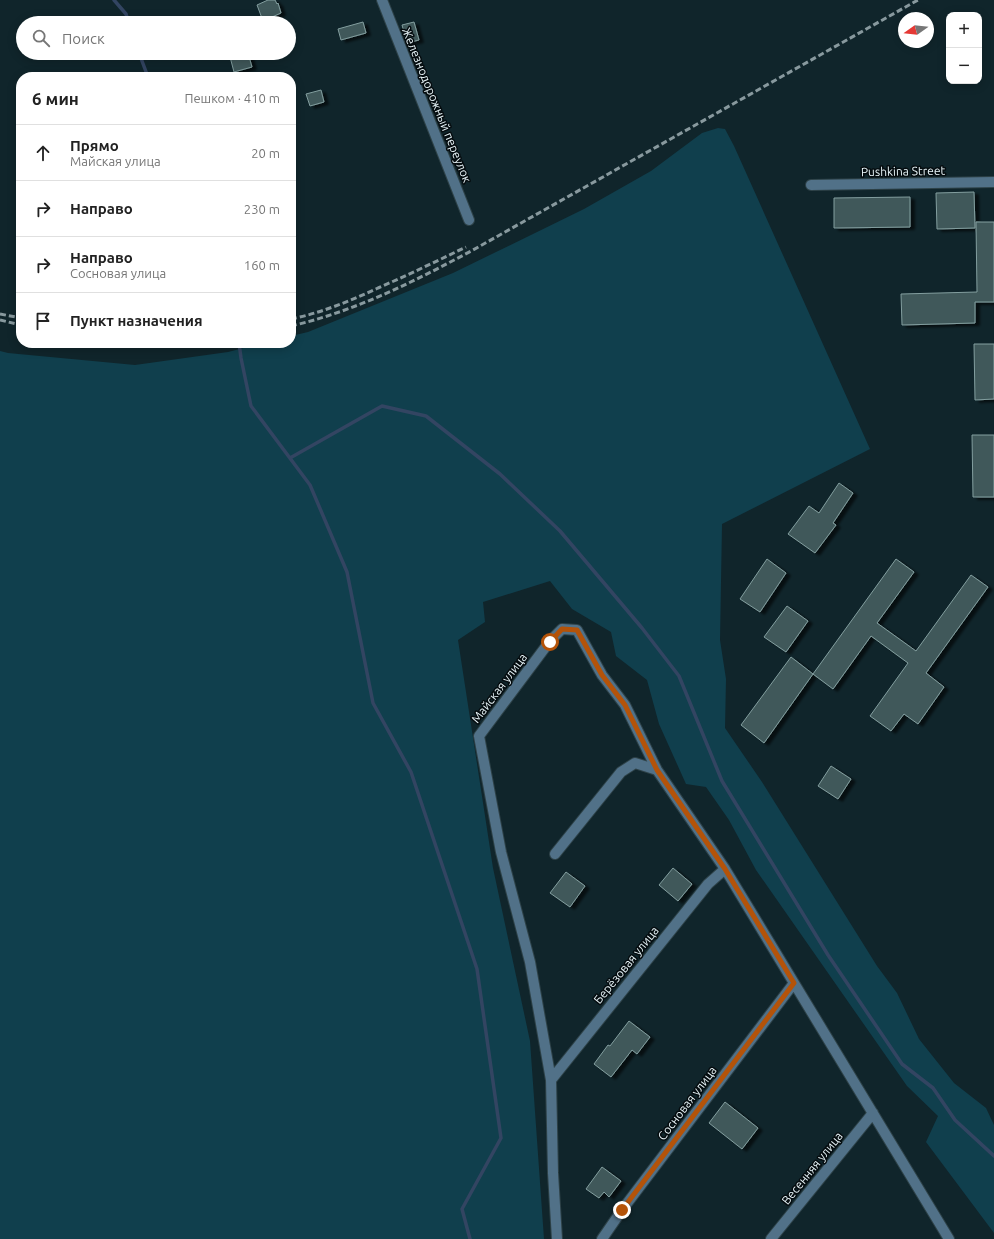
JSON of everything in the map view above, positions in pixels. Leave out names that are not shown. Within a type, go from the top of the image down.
[{"type":"street","name":"Железнодорожный переулок","points":[[382,0],[469,220]]},
{"type":"street","name":"Pushkina Street","points":[[812,185],[994,182]]},
{"type":"street","name":"Майская улица","points":[[551,1080],[530,962],[501,852],[478,736],[550,642],[562,629],[577,630],[602,675],[625,705],[657,770]]},
{"type":"street","points":[[555,854],[621,772],[635,763],[657,770],[725,869],[947,1238]]},
{"type":"street","name":"Берёзовая улица","points":[[551,1080],[708,884],[725,869]]},
{"type":"street","name":"Сосновая улица","points":[[602,1239],[622,1210],[794,983]]},
{"type":"street","points":[[551,1080],[553,1173],[557,1239]]},
{"type":"street","name":"Весенняя улица","points":[[771,1239],[873,1113]]},
{"type":"shaded area","points":[[718,128],[725,129],[870,449],[722,524],[720,640],[726,679],[725,728],[762,782],[877,966],[897,993],[919,1039],[954,1083],[986,1108],[994,1125],[994,1233],[926,1142],[938,1116],[907,1086],[756,870],[729,820],[706,787],[686,784],[659,724],[647,680],[616,656],[611,632],[572,609],[550,581],[483,602],[485,622],[458,640],[493,868],[530,1041],[544,1239],[0,1239],[0,351],[135,365],[228,352],[244,348],[296,348],[296,335],[308,332],[453,273],[584,209],[651,171],[702,133]]},
{"type":"building","points":[[268,0],[275,0],[277,4],[278,3],[281,13],[274,16],[261,16],[257,5]]},
{"type":"building","points":[[363,22],[366,33],[341,40],[338,29]]},
{"type":"building","points":[[414,22],[419,40],[407,43],[402,25]]},
{"type":"building","points":[[231,60],[250,60],[252,67],[234,72]]},
{"type":"building","points":[[321,90],[324,102],[310,106],[306,94]]},
{"type":"building","points":[[974,192],[975,228],[937,229],[936,193]]},
{"type":"building","points":[[910,197],[910,227],[834,228],[834,198]]},
{"type":"building","points":[[976,222],[994,222],[994,302],[975,302],[975,323],[902,325],[901,294],[977,292]]},
{"type":"building","points":[[974,344],[994,344],[994,399],[975,400]]},
{"type":"building","points":[[972,435],[994,435],[994,497],[973,497]]},
{"type":"building","points":[[839,483],[853,493],[833,523],[836,525],[815,553],[788,534],[809,506],[819,513]]},
{"type":"building","points":[[767,559],[786,573],[760,612],[740,599]]},
{"type":"building","points":[[896,559],[914,572],[877,623],[916,651],[971,575],[988,587],[926,673],[944,687],[918,724],[904,714],[891,731],[870,716],[908,663],[871,636],[833,689],[813,674]]},
{"type":"building","points":[[787,606],[808,621],[786,652],[764,637]]},
{"type":"building","points":[[791,657],[813,674],[764,743],[741,725]]},
{"type":"building","points":[[831,766],[851,779],[838,799],[818,786]]},
{"type":"building","points":[[673,868],[692,884],[678,901],[659,885]]},
{"type":"building","points":[[566,872],[585,886],[570,907],[550,893]]},
{"type":"building","points":[[629,1021],[650,1037],[637,1054],[632,1050],[611,1077],[594,1064]]},
{"type":"building","points":[[725,1102],[758,1128],[742,1149],[709,1123]]},
{"type":"building","points":[[602,1167],[621,1181],[609,1197],[604,1192],[599,1198],[586,1189]]},
{"type":"waterway","points":[[114,0],[127,16]]},
{"type":"waterway","points":[[142,60],[146,72]]},
{"type":"waterway","points":[[240,348],[251,406],[310,485],[347,572],[373,703],[411,772],[477,969],[501,1138],[462,1209],[470,1239]]},
{"type":"waterway","points":[[290,458],[382,406],[426,416],[500,474],[560,531],[642,628],[679,676],[722,781],[828,955],[902,1064],[933,1088],[955,1120],[994,1156]]},
{"type":"railway","points":[[296,325],[362,304],[451,262],[918,0]]},
{"type":"railway","points":[[296,318],[346,302],[466,247]]},
{"type":"railway","points":[[0,314],[16,317]]},
{"type":"railway","points":[[0,320],[16,324]]},
{"type":"route","points":[[550,642],[562,629],[577,630],[602,675],[625,705],[657,770],[725,869],[794,983],[622,1210]]}]
